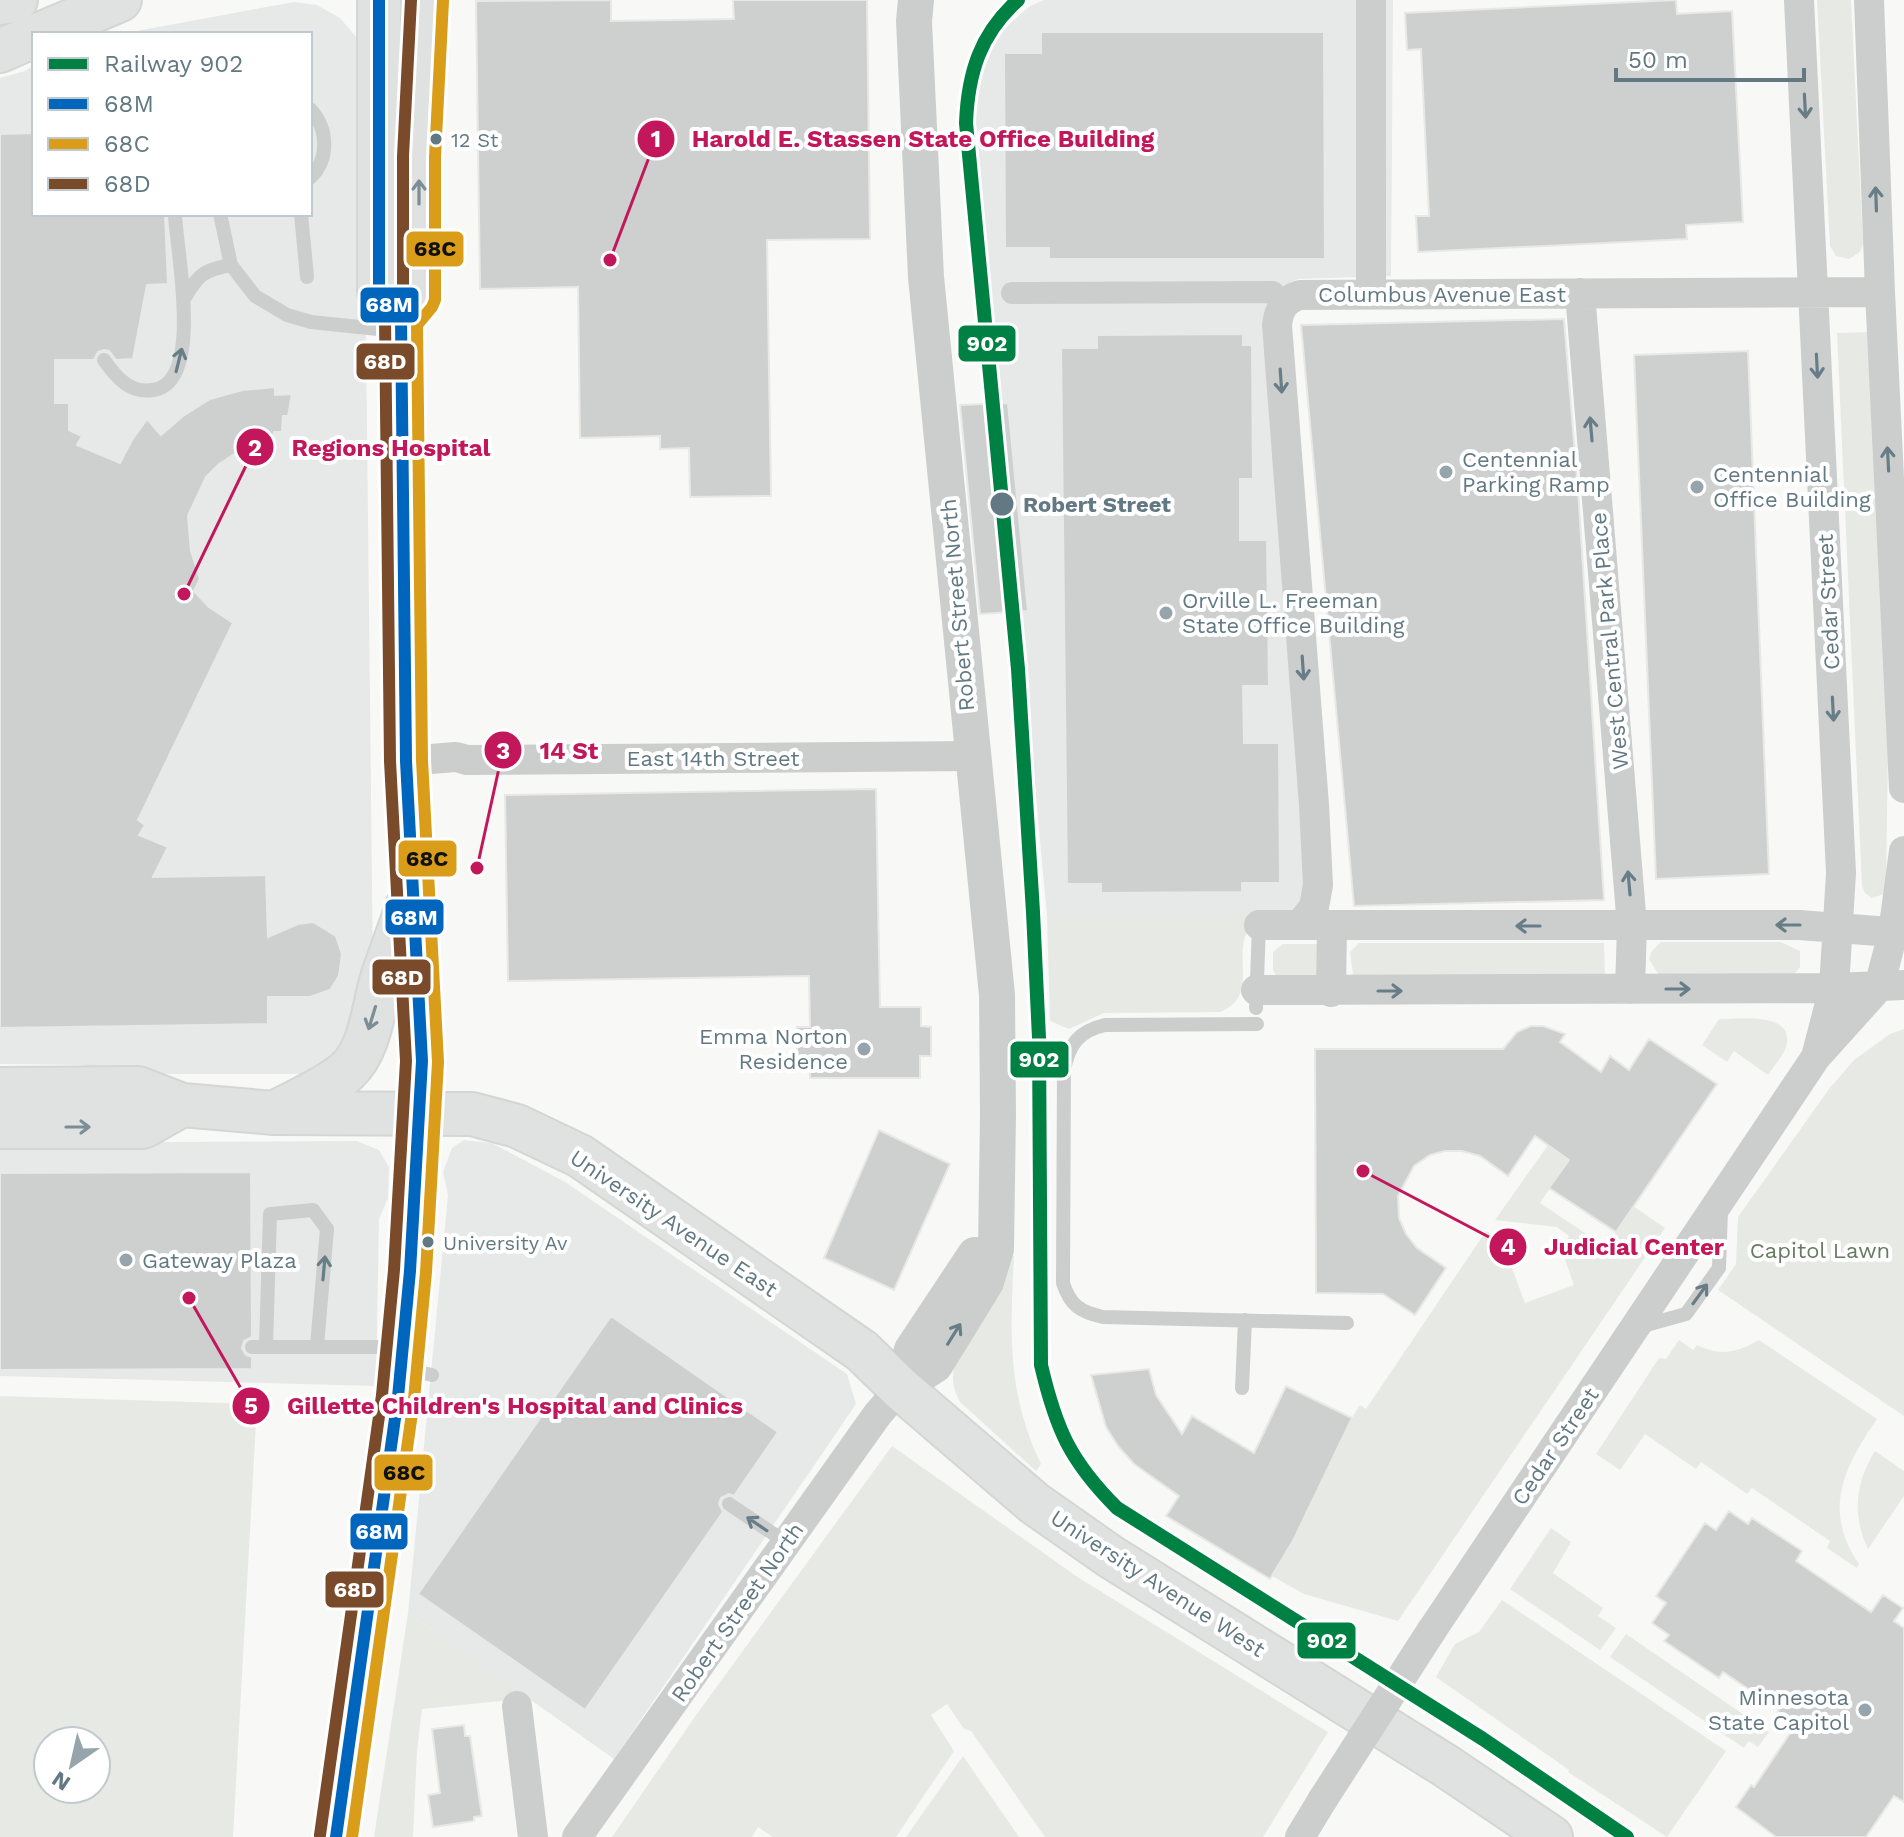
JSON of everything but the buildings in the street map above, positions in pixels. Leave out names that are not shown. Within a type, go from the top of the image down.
[{"type":"highway","points":[[0,2],[15,0]]},
{"type":"main road","points":[[49,32],[120,0]]},
{"type":"main road","points":[[346,0],[363,14],[372,32],[380,83]]},
{"type":"main road","points":[[379,0],[379,292],[401,325],[406,761],[420,983],[422,1061],[419,1113]]},
{"type":"main road","points":[[401,325],[419,298],[419,157],[427,0]]},
{"type":"main road","points":[[274,1113],[338,1078],[357,1058],[412,890]]},
{"type":"main road","name":"University Avenue East","points":[[0,1089],[138,1088],[182,1105],[274,1113],[472,1114],[517,1126],[580,1156],[862,1351],[900,1388]]},
{"type":"main road","points":[[0,1127],[143,1127],[182,1105]]},
{"type":"main road","name":"University Avenue West","points":[[900,1388],[1034,1503],[1072,1530],[1446,1766],[1551,1837]]},
{"type":"street","name":"Robert Street North","points":[[577,1837],[877,1415],[900,1388],[912,1350],[982,1244],[995,1210],[997,995],[926,277],[914,21],[916,0]]},
{"type":"street","name":"Cedar Street","points":[[1799,0],[1841,873],[1834,988],[1816,1057]]},
{"type":"street","points":[[1869,0],[1904,788]]},
{"type":"street","points":[[1371,2],[1371,294]]},
{"type":"street","points":[[1012,293],[1273,292],[1284,304],[1278,314],[1277,325],[1318,885],[1314,907],[1300,925]]},
{"type":"street","name":"Columbus Avenue East","points":[[1284,304],[1300,295],[1880,292]]},
{"type":"street","name":"West Central Park Place","points":[[1580,293],[1632,926],[1630,989]]},
{"type":"street","name":"East 14th Street","points":[[406,761],[456,757],[483,760],[973,756]]},
{"type":"street","name":"Cedar Street","points":[[1300,1837],[1432,1630],[1816,1057],[1892,986],[1904,851]]},
{"type":"street","points":[[1259,925],[1799,925],[1899,933]]},
{"type":"street","points":[[1331,992],[1332,925]]},
{"type":"street","points":[[1256,999],[1331,992],[1892,986]]},
{"type":"street","points":[[336,1837],[386,1488],[412,1363],[410,1271],[419,1113]]},
{"type":"street","points":[[517,1706],[533,1837]]},
{"type":"lane","points":[[312,113],[325,136],[322,165],[312,176]]},
{"type":"lane","points":[[104,360],[133,389],[161,389],[172,380],[178,368],[183,342],[184,300],[175,216]]},
{"type":"lane","points":[[220,216],[231,265],[255,296],[287,315],[311,322],[401,325]]},
{"type":"lane","points":[[301,216],[307,277]]},
{"type":"lane","points":[[184,300],[196,278],[211,269],[231,265]]},
{"type":"lane","points":[[1256,999],[1259,925]]},
{"type":"lane","points":[[1257,1024],[1105,1025],[1089,1029],[1076,1038],[1067,1053],[1064,1070],[1063,1283],[1069,1300],[1084,1313],[1103,1317],[1347,1323]]},
{"type":"lane","points":[[317,1346],[327,1229],[313,1210],[270,1214],[259,1346],[317,1346],[412,1363]]},
{"type":"lane","points":[[1242,1388],[1245,1320]]},
{"type":"lane","points":[[729,1504],[787,1543]]},
{"type":"shaded area","points":[[1044,0],[1393,0],[1391,276],[1298,279],[1282,287],[1311,901],[1299,915],[1047,915],[973,120],[979,68],[999,33],[1030,6]]},
{"type":"shaded area","points":[[294,2],[317,5],[340,18],[357,38],[363,62],[373,974],[355,1033],[318,1074],[123,1074],[82,1065],[0,1064],[0,78],[32,66],[32,216],[312,216],[312,32],[131,32]]},
{"type":"shaded area","points":[[464,1140],[492,1143],[565,1182],[847,1374],[856,1404],[614,1759],[408,1613],[448,1195],[443,1172],[452,1148]]},
{"type":"shaded area","points":[[357,1141],[379,1150],[389,1167],[388,1198],[379,1219],[376,1386],[0,1376],[0,1143]]},
{"type":"green space","points":[[1817,0],[1851,0],[1863,244],[1860,252],[1849,259],[1836,256],[1830,246]]},
{"type":"green space","points":[[1869,332],[1888,745],[1886,887],[1884,894],[1872,898],[1862,886],[1837,333]]},
{"type":"green space","points":[[1047,915],[1262,915],[1250,926],[1244,939],[1243,980],[1234,1004],[1220,1012],[1104,1013],[1069,1029],[1050,1021]]},
{"type":"green space","points":[[1661,942],[1781,942],[1800,951],[1800,967],[1794,974],[1658,974],[1649,959],[1651,952]]},
{"type":"green space","points":[[1359,943],[1604,943],[1605,976],[1356,977],[1350,952]]},
{"type":"green space","points":[[1283,944],[1319,944],[1323,975],[1276,975],[1273,952]]},
{"type":"green space","points":[[1752,1018],[1783,1027],[1787,1035],[1786,1047],[1768,1075],[1734,1051],[1727,1062],[1702,1045],[1719,1019]]},
{"type":"green space","name":"Capitol Lawn","points":[[1904,1029],[1904,1416],[1718,1290],[1736,1264],[1738,1217],[1829,1089],[1854,1060],[1890,1034]]},
{"type":"green space","points":[[1553,1138],[1553,1148],[1569,1160],[1540,1203],[1606,1247],[1633,1206],[1665,1228],[1398,1621],[1304,1594],[1272,1576],[1293,1541],[1360,1405],[1366,1409],[1486,1231],[1518,1251],[1507,1255],[1525,1303],[1574,1285],[1561,1248],[1569,1236],[1557,1227],[1495,1220]]},
{"type":"green space","points":[[1008,1254],[1014,1256],[1012,1336],[1016,1387],[1030,1438],[1041,1464],[1036,1471],[960,1402],[953,1377],[967,1331]]},
{"type":"green space","points":[[1679,1340],[1693,1350],[1697,1345],[1721,1352],[1743,1348],[1759,1340],[1877,1419],[1855,1454],[1842,1489],[1842,1525],[1859,1564],[1857,1568],[1827,1548],[1830,1541],[1752,1488],[1747,1494],[1701,1462],[1696,1469],[1645,1434],[1620,1470],[1596,1454],[1659,1358],[1666,1359]]},
{"type":"green space","points":[[0,1396],[257,1404],[233,1837],[0,1837]]},
{"type":"green space","points":[[892,1446],[1079,1578],[1328,1732],[1263,1837],[1045,1837],[971,1731],[964,1729],[947,1704],[931,1715],[954,1751],[896,1837],[773,1837],[758,1827],[752,1837],[612,1837],[694,1718]]},
{"type":"green space","points":[[1875,1451],[1904,1471],[1904,1496],[1868,1549],[1860,1524],[1858,1499],[1863,1475]]},
{"type":"green space","points":[[1551,1528],[1571,1542],[1553,1573],[1603,1608],[1598,1616],[1616,1628],[1600,1650],[1510,1589]]},
{"type":"green space","points":[[1502,1600],[1726,1751],[1667,1837],[1568,1772],[1436,1677],[1455,1644],[1479,1632]]},
{"type":"green space","points":[[408,1613],[529,1698],[422,1709],[413,1837],[374,1837]]},
{"type":"green space","points":[[1626,1634],[1769,1732],[1758,1747],[1749,1741],[1744,1748],[1610,1657]]},
{"type":"green space","points":[[963,1756],[1019,1837],[906,1837]]},
{"type":"rail line","name":"902","points":[[1018,0],[994,27],[978,56],[970,87],[966,123],[1018,669],[1039,1038],[1041,1365],[1053,1408],[1076,1459],[1117,1508],[1483,1739],[1627,1837]]},
{"type":"transit line","name":"68M","points":[[336,1837],[398,1397],[410,1271],[422,1061],[406,761],[401,319],[379,292],[379,0]]},
{"type":"transit line","name":"68D","points":[[320,1835],[382,1395],[394,1270],[406,1061],[390,761],[385,319],[388,310],[403,292],[403,156],[411,0]]},
{"type":"transit line","name":"68C","points":[[352,1837],[414,1399],[426,1272],[438,1062],[422,760],[417,325],[435,300],[435,157],[443,1]]},
{"type":"place","name":"12 St","points":[[436,139]]},
{"type":"place","name":"Harold E. Stassen State Office Building","points":[[610,260]]},
{"type":"place","name":"Centennial Parking Ramp","points":[[1446,472]]},
{"type":"place","name":"Centennial Office Building","points":[[1697,487]]},
{"type":"place","name":"Robert Street","points":[[1002,504]]},
{"type":"place","name":"Regions Hospital","points":[[184,594]]},
{"type":"place","name":"Orville L. Freeman State Office Building","points":[[1166,613]]},
{"type":"place","name":"14 St","points":[[477,868]]},
{"type":"place","name":"Emma Norton Residence","points":[[864,1049]]},
{"type":"place","name":"Judicial Center","points":[[1363,1171]]},
{"type":"place","name":"University Av","points":[[428,1242]]},
{"type":"place","name":"Gateway Plaza","points":[[126,1260]]},
{"type":"place","name":"Gillette Children's Hospital and Clinics","points":[[189,1298]]},
{"type":"place","name":"Minnesota State Capitol","points":[[1865,1710]]}]
